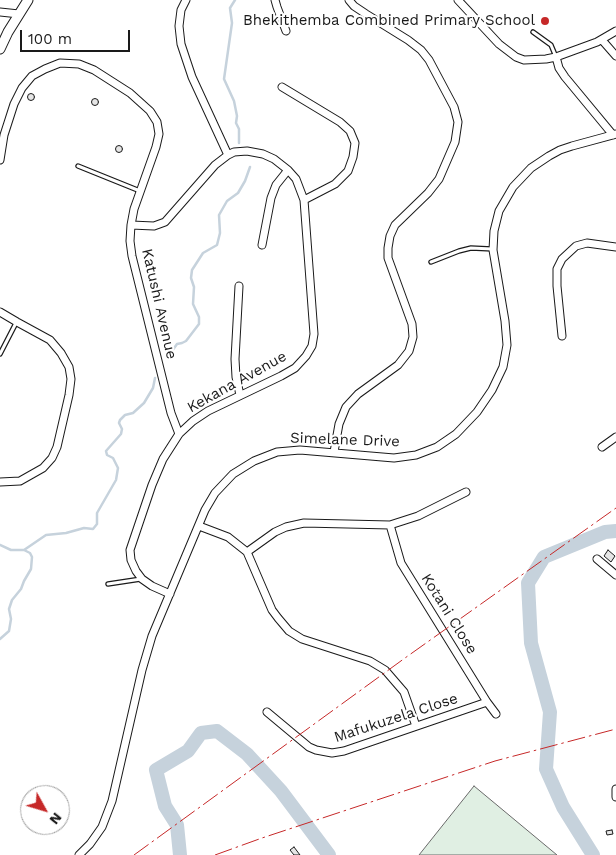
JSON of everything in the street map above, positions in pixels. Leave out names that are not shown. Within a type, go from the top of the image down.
[{"type":"street","points":[[0,49],[28,0]]},
{"type":"street","points":[[130,225],[154,226],[165,222],[214,164],[228,155],[192,77],[181,44],[178,26],[181,10],[186,0]]},
{"type":"street","points":[[275,0],[286,31]]},
{"type":"street","points":[[334,452],[339,424],[346,407],[358,394],[398,365],[409,351],[413,337],[412,324],[388,258],[390,236],[395,225],[428,193],[439,178],[455,142],[458,122],[454,107],[429,60],[421,50],[354,6],[349,0]]},
{"type":"street","points":[[458,0],[499,44],[516,58],[524,60],[546,60],[556,57],[602,40],[616,31]]},
{"type":"street","points":[[0,12],[19,14]]},
{"type":"street","points":[[602,40],[616,56]]},
{"type":"street","points":[[556,57],[561,72],[614,134]]},
{"type":"street","name":"Katushi Avenue","points":[[0,160],[4,135],[14,104],[22,88],[32,76],[60,63],[79,64],[94,70],[130,93],[150,111],[157,122],[159,134],[134,209],[130,225],[130,241],[132,256],[171,413],[179,434]]},
{"type":"street","points":[[282,88],[340,122],[350,131],[355,143],[348,171],[335,184],[304,200]]},
{"type":"street","name":"Simelane Drive","points":[[79,855],[90,844],[102,827],[112,801],[142,670],[152,636],[204,510],[215,493],[233,474],[254,461],[277,452],[300,450],[394,458],[416,455],[437,447],[456,434],[477,412],[492,390],[502,367],[507,345],[492,250],[494,231],[500,211],[513,187],[531,168],[560,150],[614,134]]},
{"type":"street","name":"Kekana Avenue","points":[[142,579],[131,560],[130,550],[152,485],[163,459],[179,434],[208,411],[295,368],[312,346],[314,334],[304,200],[296,179],[274,158],[263,154],[247,151],[234,152],[228,155]]},
{"type":"street","points":[[262,245],[271,198],[276,185],[288,170]]},
{"type":"street","points":[[562,336],[557,269],[562,259],[576,246],[586,243],[616,246]]},
{"type":"street","points":[[239,286],[236,377],[240,396]]},
{"type":"street","points":[[0,312],[50,340],[61,352],[69,367],[71,379],[57,447],[52,458],[42,468],[20,481],[0,482]]},
{"type":"street","points":[[602,447],[616,437]]},
{"type":"street","points":[[247,552],[275,532],[286,527],[304,523],[390,524],[418,516],[466,492]]},
{"type":"street","name":"Kotani Close","points":[[390,524],[402,563],[496,714]]},
{"type":"street","points":[[199,526],[228,537],[247,552],[272,610],[289,631],[302,639],[370,661],[385,670],[404,692],[416,726]]},
{"type":"street","points":[[597,559],[616,575]]},
{"type":"street","points":[[142,579],[170,594]]},
{"type":"street","name":"Mafukuzela Close","points":[[267,712],[309,747],[316,750],[339,753],[488,702]]},
{"type":"street","points":[[616,788],[616,797]]},
{"type":"lane","points":[[533,32],[551,45],[556,57]]},
{"type":"lane","points":[[78,166],[140,191]]},
{"type":"lane","points":[[431,262],[471,248],[492,250]]},
{"type":"lane","points":[[0,354],[17,322]]},
{"type":"lane","points":[[108,584],[142,579]]},
{"type":"green space","points":[[474,786],[557,855],[419,855]]},
{"type":"building","points":[[31,93],[35,97],[31,101],[27,97]]},
{"type":"building","points":[[95,98],[99,102],[95,106],[91,102]]},
{"type":"building","points":[[119,145],[123,149],[119,153],[115,149]]},
{"type":"building","points":[[608,550],[615,556],[611,562],[604,556]]},
{"type":"building","points":[[612,830],[613,834],[607,835],[606,831]]},
{"type":"building","points":[[294,847],[300,855],[294,855],[290,850]]},
{"type":"waterway","points":[[235,0],[230,8],[232,23],[224,79],[234,101],[237,116],[236,123],[239,129],[239,143]]},
{"type":"waterway","points":[[172,351],[177,344],[186,341],[199,324],[199,317],[193,304],[192,270],[203,253],[217,245],[220,233],[219,215],[227,201],[238,193],[250,167]]},
{"type":"waterway","points":[[24,550],[46,535],[66,533],[84,528],[93,529],[97,524],[97,513],[116,480],[118,468],[113,458],[107,455],[106,451],[121,434],[120,420],[125,415],[133,413],[144,403],[153,388],[155,378]]},
{"type":"waterway","points":[[593,855],[563,807],[546,769],[550,712],[531,643],[528,583],[544,557],[605,532],[616,531]]},
{"type":"waterway","points":[[0,545],[11,550],[24,550],[30,553],[32,557],[31,569],[21,589],[12,600],[9,609],[11,619],[9,631],[0,639]]},
{"type":"waterway","points":[[180,855],[177,825],[165,806],[156,770],[188,751],[201,733],[217,731],[247,754],[281,791],[329,855]]},
{"type":"power","points":[[134,855],[405,658],[616,508]]},
{"type":"power","points":[[215,855],[495,761],[616,729]]},
{"type":"place","name":"Bhekithemba Combined Primary School","points":[[545,21]]}]
